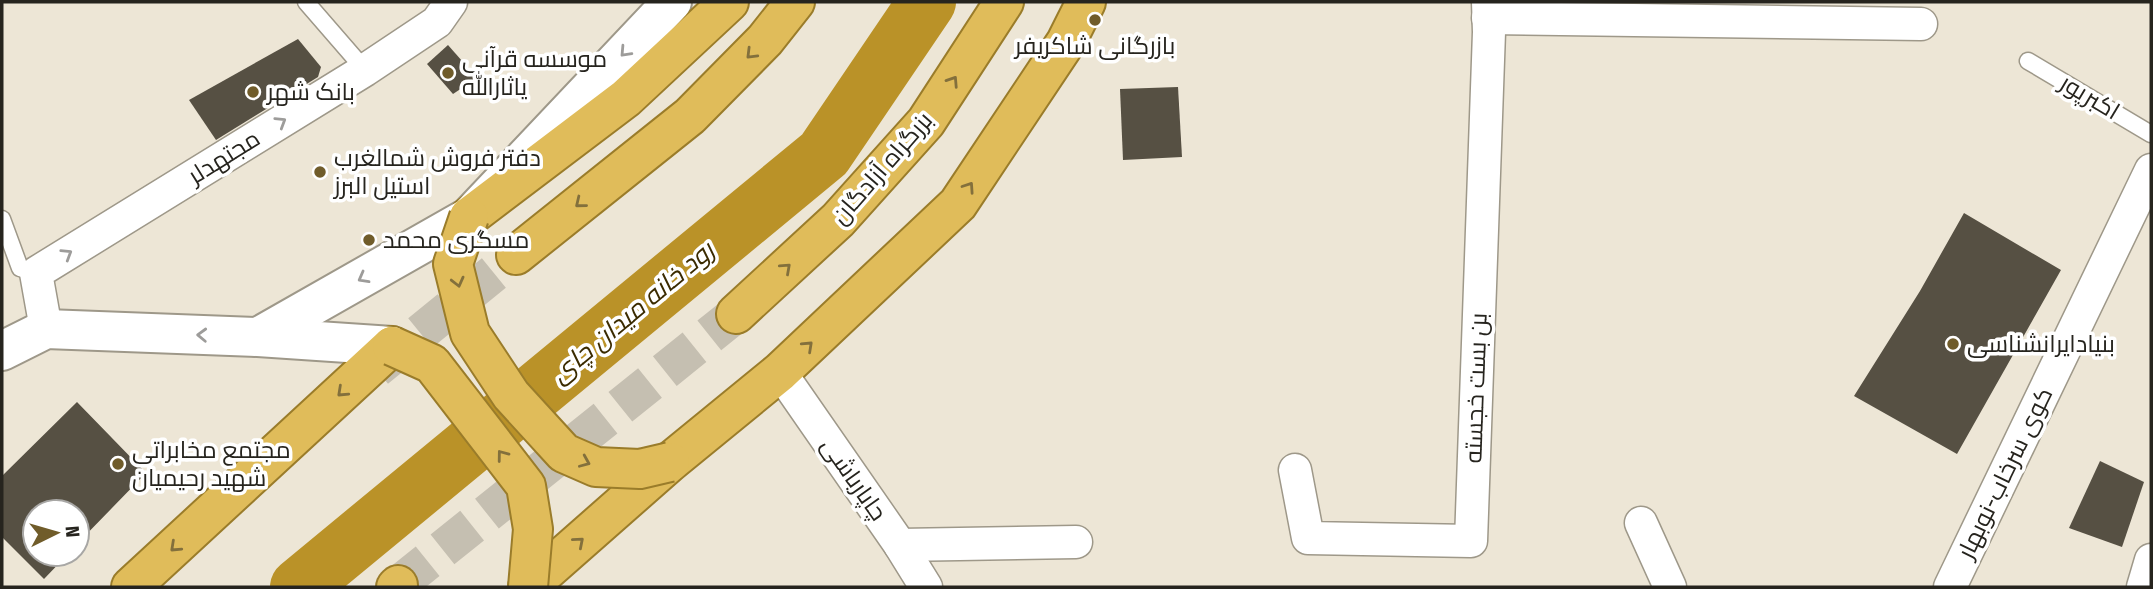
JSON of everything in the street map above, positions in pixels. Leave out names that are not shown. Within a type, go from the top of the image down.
[{"type":"highway","points":[[670,462],[640,469],[596,467],[564,453],[511,395],[470,333],[453,264],[469,217],[626,98],[729,2]]},
{"type":"highway","points":[[516,255],[690,116],[765,40],[795,2]]},
{"type":"highway","name":"بزرگراه آزادگان","points":[[736,314],[838,220],[926,122],[1004,2]]},
{"type":"highway","points":[[528,587],[670,462],[779,372],[958,204],[1066,42],[1086,2]]},
{"type":"highway","points":[[131,587],[393,346],[432,364],[526,486],[533,529],[528,587]]},
{"type":"main road","points":[[258,337],[469,217],[672,2]]},
{"type":"main road","points":[[2,351],[46,329],[258,337],[393,346]]},
{"type":"street","name":"مجتهدلر","points":[[36,273],[365,70],[436,22],[451,2]]},
{"type":"street","points":[[1488,10],[1921,24]]},
{"type":"street","name":"بن بست خجسته","points":[[1295,470],[1308,538],[1471,541],[1488,10]]},
{"type":"street","name":"کوی سرخاب-نوبهار","points":[[1950,587],[2151,170]]},
{"type":"street","points":[[36,273],[46,329]]},
{"type":"street","name":"چاپارباشی","points":[[779,372],[900,545],[926,587]]},
{"type":"street","points":[[1641,523],[1670,587]]},
{"type":"street","points":[[900,545],[1076,541]]},
{"type":"street","points":[[2143,587],[2151,560]]},
{"type":"lane","points":[[306,2],[365,70]]},
{"type":"lane","name":"اکبرپور","points":[[2028,61],[2151,134]]},
{"type":"lane","points":[[2,219],[20,268],[36,273]]},
{"type":"building","name":"بانک شهر","points":[[298,39],[321,67],[318,77],[216,140],[189,100]]},
{"type":"building","name":"موسسه قرآنی یاثارالله","points":[[448,45],[477,78],[453,94],[427,64]]},
{"type":"building","points":[[1178,87],[1182,157],[1123,160],[1120,89]]},
{"type":"building","name":"بنیادایرانشناسی","points":[[1964,213],[2061,270],[1957,454],[1854,396],[1920,291]]},
{"type":"building","points":[[77,402],[146,473],[91,530],[91,498],[21,498],[21,556],[2,537],[2,476]]},
{"type":"building","points":[[2100,461],[2144,482],[2122,547],[2069,528]]},
{"type":"building","points":[[33,568],[55,568],[44,579]]},
{"type":"waterway","name":"رود خانه میدان چای","points":[[299,587],[824,154],[927,2]]},
{"type":"tunnel","points":[[376,369],[516,255]]},
{"type":"tunnel","points":[[398,585],[736,314]]},
{"type":"place","name":"بازرگانی شاکریفر","points":[[1095,20]]},
{"type":"place","name":"موسسه قرآنی یاثارالله","points":[[448,73]]},
{"type":"place","name":"بانک شهر","points":[[253,92]]},
{"type":"place","name":"دفتر فروش شمالغرب استیل البرز","points":[[320,172]]},
{"type":"place","name":"مسگری محمد","points":[[369,240]]},
{"type":"place","name":"بنیادایرانشناسی","points":[[1953,344]]},
{"type":"place","name":"مجتمع مخابراتی شهید رحیمیان","points":[[118,464]]}]
